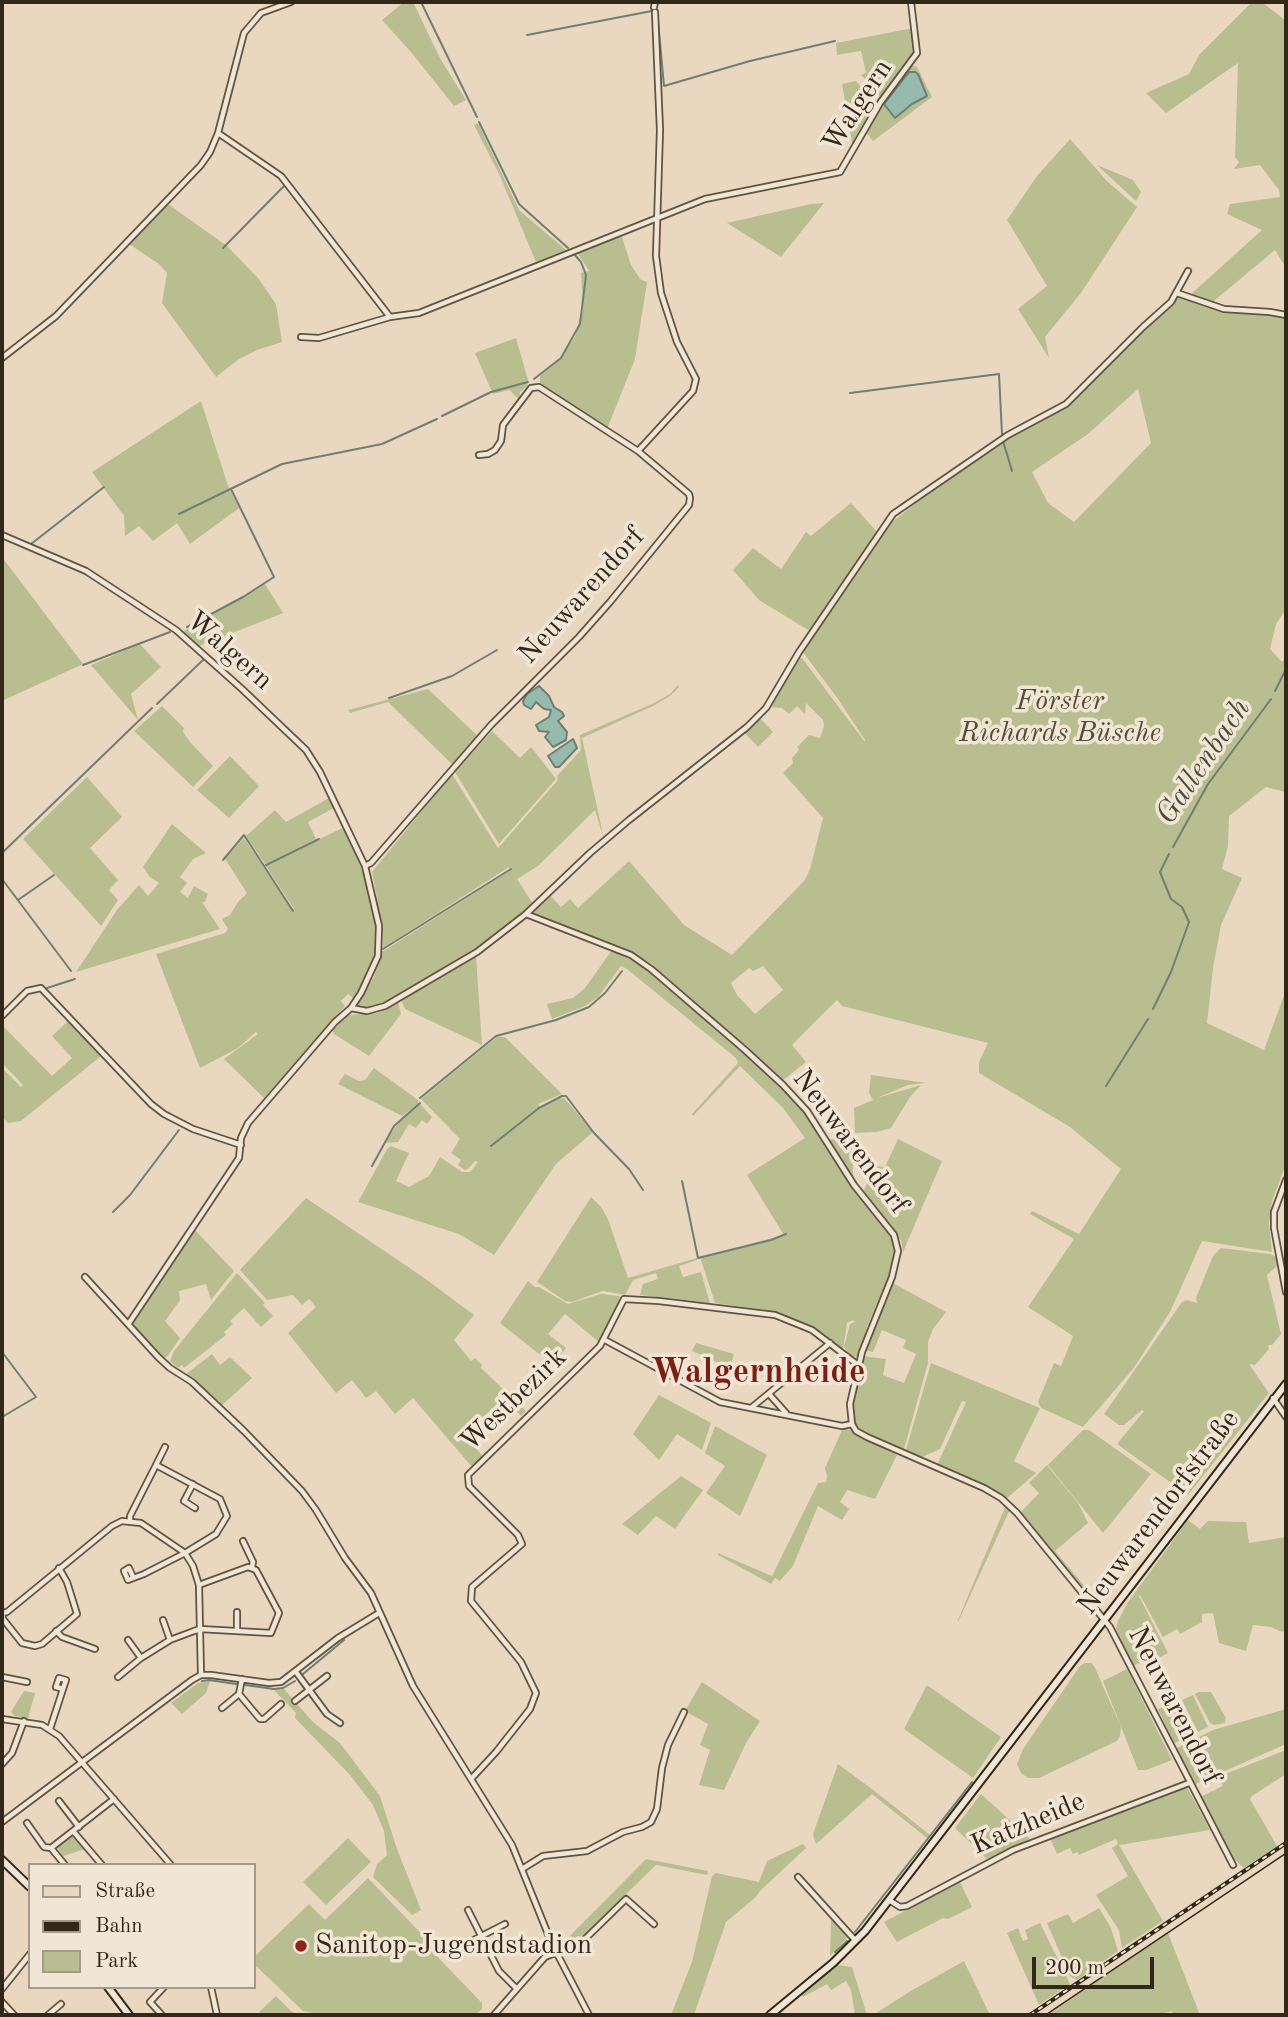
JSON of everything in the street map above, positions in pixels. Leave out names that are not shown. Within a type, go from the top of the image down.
[{"type":"main road","points":[[1038,2015],[1286,1848]]},
{"type":"street","points":[[2,358],[56,316],[195,173],[208,156],[218,132],[244,33],[261,13],[291,2]]},
{"type":"street","name":"Walgern","points":[[301,337],[319,338],[390,317],[419,313],[705,199],[840,172],[880,103],[917,53],[911,2]]},
{"type":"street","points":[[479,455],[495,450],[501,441],[503,425],[533,387],[539,387],[638,451],[693,390],[696,379],[677,342],[661,293],[656,256],[660,130],[654,7]]},
{"type":"street","points":[[218,132],[281,176],[390,317]]},
{"type":"street","points":[[351,1008],[367,1012],[385,1006],[477,952],[526,914],[590,853],[739,733],[766,708],[799,652],[893,514],[1008,435],[1066,404],[1143,327],[1167,307],[1188,271]]},
{"type":"street","points":[[1177,293],[1224,309],[1286,315]]},
{"type":"street","name":"Neuwarendorf","points":[[365,866],[491,725],[579,637],[689,505],[689,494],[638,451]]},
{"type":"street","name":"Walgern","points":[[2,535],[91,574],[176,630],[234,681],[310,755],[365,866]]},
{"type":"street","points":[[129,1323],[239,1158],[244,1128],[248,1122],[335,1022],[351,1008],[376,965],[380,937],[365,866]]},
{"type":"street","name":"Neuwarendorf","points":[[526,914],[631,955],[745,1050],[807,1111],[835,1157],[889,1228],[896,1243],[897,1258],[892,1277],[858,1365],[850,1405],[852,1424],[856,1431],[867,1437],[975,1483],[1001,1498],[1017,1513],[1105,1620],[1233,1865]]},
{"type":"street","points":[[2,1016],[27,991],[41,988],[151,1104],[193,1129],[241,1145]]},
{"type":"street","points":[[1286,1180],[1274,1212],[1274,1228],[1286,1292]]},
{"type":"street","points":[[85,1277],[158,1357],[209,1398],[302,1491],[371,1594],[413,1686],[512,1845],[556,1951],[589,2015]]},
{"type":"street","points":[[852,1424],[842,1426],[720,1402],[605,1340],[620,1305],[624,1299],[630,1298],[775,1315],[805,1327],[858,1365]]},
{"type":"street","name":"Westbezirk","points":[[472,1778],[530,1709],[536,1699],[536,1693],[521,1662],[471,1601],[472,1587],[516,1550],[522,1541],[469,1486],[467,1478],[473,1469],[605,1340]]},
{"type":"street","points":[[750,1409],[830,1343]]},
{"type":"street","name":"Neuwarendorfstraße","points":[[1067,1669],[1286,1384]]},
{"type":"street","points":[[769,1394],[787,1414]]},
{"type":"street","points":[[1273,1398],[1286,1417]]},
{"type":"street","points":[[130,1521],[130,1516],[165,1447]]},
{"type":"street","points":[[133,1577],[185,1553],[216,1534],[227,1516],[220,1499],[156,1465]]},
{"type":"street","points":[[193,1484],[184,1502],[195,1508]]},
{"type":"street","points":[[59,1569],[67,1583],[77,1614],[57,1632],[35,1646],[22,1643],[3,1619],[2,1613],[103,1532],[122,1521],[141,1523],[185,1553],[193,1566],[199,1585],[201,1675]]},
{"type":"street","points":[[243,1541],[253,1562],[252,1567]]},
{"type":"street","points":[[199,1585],[252,1567]]},
{"type":"street","points":[[118,1678],[141,1658],[170,1640],[200,1629],[271,1633],[279,1613],[257,1570],[252,1567]]},
{"type":"street","points":[[237,1612],[237,1631]]},
{"type":"street","points":[[2,1822],[182,1686],[201,1675],[281,1682],[338,1638],[379,1613]]},
{"type":"street","points":[[163,1619],[170,1640]]},
{"type":"street","points":[[57,1632],[62,1637],[94,1649]]},
{"type":"street","points":[[128,1640],[141,1658]]},
{"type":"street","name":"Katzheide","points":[[770,2015],[856,1941],[1067,1669]]},
{"type":"street","points":[[296,1672],[327,1714],[340,1723]]},
{"type":"street","points":[[296,1701],[327,1676]]},
{"type":"street","points":[[2,1677],[27,1682]]},
{"type":"street","points":[[222,1708],[239,1694],[242,1679]]},
{"type":"street","points":[[50,1729],[63,1689]]},
{"type":"street","points":[[239,1694],[260,1719],[264,1719],[281,1704]]},
{"type":"street","points":[[522,1868],[543,1856],[587,1852],[623,1832],[651,1822],[657,1809],[668,1745],[684,1712]]},
{"type":"street","points":[[2,1718],[42,1725],[50,1729],[67,1744],[169,1863]]},
{"type":"street","points":[[2,1764],[12,1753],[24,1721]]},
{"type":"street","name":"Katzheide","points":[[889,1900],[900,1906],[907,1906],[1013,1850],[1189,1783]]},
{"type":"street","points":[[51,1848],[114,1799]]},
{"type":"street","points":[[59,1801],[79,1827]]},
{"type":"street","points":[[26,1823],[44,1847],[51,1848],[63,1863]]},
{"type":"street","points":[[73,1831],[100,1863]]},
{"type":"street","points":[[2,1860],[28,1885]]},
{"type":"street","points":[[798,1877],[856,1941]]},
{"type":"street","points":[[494,2015],[545,1957],[581,1943],[626,1899],[654,1924]]},
{"type":"street","points":[[468,1910],[502,1975],[517,1989]]},
{"type":"street","points":[[458,1948],[505,1924]]},
{"type":"street","points":[[2,1989],[28,1956]]},
{"type":"street","points":[[110,1989],[129,2015]]},
{"type":"street","points":[[162,1989],[150,2002],[162,2014]]},
{"type":"street","points":[[211,1989],[217,2015]]},
{"type":"street","points":[[2,2002],[14,2015]]},
{"type":"street","points":[[48,2015],[61,2004]]},
{"type":"street","points":[[5,2015],[10,2010]]},
{"type":"green space","points":[[404,2],[413,2],[441,60],[466,100],[454,106],[382,20]]},
{"type":"green space","name":"Förster Richards Büsche","points":[[1252,2],[1262,2],[1286,21],[1286,268],[1275,250],[1208,306],[1223,311],[1286,317],[1286,609],[1276,624],[1270,649],[1282,662],[1286,657],[1286,792],[1266,787],[1229,816],[1228,846],[1222,869],[1242,878],[1221,925],[1207,1023],[1264,1050],[1286,990],[1286,1164],[1272,1201],[1269,1224],[1272,1252],[1202,1241],[1170,1312],[1133,1369],[1083,1427],[1041,1408],[1038,1402],[1054,1363],[1061,1366],[1073,1336],[1028,1307],[1074,1239],[1030,1214],[1032,1211],[1079,1234],[1121,1169],[1070,1127],[979,1073],[979,1062],[988,1043],[842,1006],[837,1000],[792,1045],[806,1062],[782,1081],[717,1024],[717,1029],[804,1110],[823,1144],[894,1241],[896,1257],[867,1327],[859,1357],[851,1356],[844,1347],[850,1324],[855,1322],[853,1320],[847,1323],[843,1349],[799,1321],[766,1310],[715,1303],[700,1257],[784,1235],[747,1175],[805,1138],[783,1108],[740,1066],[693,1116],[738,1063],[736,1058],[621,966],[598,997],[585,1006],[552,1019],[547,1004],[573,998],[585,988],[612,950],[646,968],[654,965],[626,949],[533,916],[531,912],[549,894],[561,907],[570,899],[578,908],[629,861],[684,925],[732,955],[805,880],[823,818],[783,773],[793,763],[792,758],[799,750],[797,747],[809,735],[820,738],[823,720],[806,703],[805,714],[797,706],[789,714],[782,708],[769,707],[798,657],[802,658],[865,740],[802,651],[813,633],[759,600],[733,570],[753,548],[781,569],[806,532],[811,536],[851,503],[878,533],[953,474],[1007,437],[1066,407],[1176,298],[1190,295],[1262,230],[1227,214],[1230,204],[1280,197],[1279,190],[1260,165],[1234,169],[1239,162],[1235,157],[1238,63],[1166,113],[1146,93],[1189,74],[1199,55]],"holes":[[[1138,389],[1151,443],[1074,522],[1048,503],[1032,472],[1088,434]],[[763,966],[783,990],[755,1014],[737,995],[731,983],[749,968],[753,971]]]},
{"type":"green space","points":[[913,28],[915,52],[881,98],[861,75],[866,73],[861,51],[837,55],[836,43]]},
{"type":"green space","points":[[910,65],[917,67],[932,97],[873,141],[866,132]]},
{"type":"green space","points":[[856,81],[877,104],[856,142],[852,143],[842,84]]},
{"type":"green space","points":[[478,123],[519,210],[566,250],[536,262],[500,176],[474,125]]},
{"type":"green space","points":[[1070,139],[1107,181],[1137,207],[1081,293],[1045,337],[1049,358],[1018,309],[1047,286],[1007,220],[1037,176]]},
{"type":"green space","points":[[1097,165],[1133,180],[1141,192],[1136,201]]},
{"type":"green space","points":[[824,203],[781,257],[727,223],[811,204]]},
{"type":"green space","points":[[168,204],[227,246],[258,278],[276,304],[282,342],[239,359],[216,377],[162,303],[167,273],[159,264],[129,244]]},
{"type":"green space","points":[[621,234],[631,265],[641,280],[647,282],[635,359],[607,429],[540,386],[540,376],[558,361],[575,337],[583,304],[581,273],[589,271],[577,252]]},
{"type":"green space","points":[[516,338],[528,380],[527,386],[520,392],[520,400],[509,390],[493,394],[475,353]]},
{"type":"green space","points":[[201,401],[228,486],[239,508],[190,544],[177,523],[153,541],[139,526],[125,536],[124,516],[92,472]]},
{"type":"green space","points":[[2,557],[83,664],[2,701]]},
{"type":"green space","points":[[265,584],[283,613],[199,646],[182,632]]},
{"type":"green space","points":[[140,644],[161,667],[131,694],[138,720],[91,665]]},
{"type":"green space","points":[[678,685],[670,696],[653,706],[582,738],[604,839],[595,810],[538,866],[517,879],[533,904],[522,914],[461,960],[386,1003],[361,1009],[357,1004],[374,977],[382,952],[511,870],[509,867],[383,948],[383,931],[372,872],[452,774],[498,848],[581,750],[580,735],[652,704],[670,694]]},
{"type":"green space","points":[[428,689],[478,736],[452,764],[388,702],[350,713],[348,710]]},
{"type":"green space","points":[[162,706],[184,728],[183,732],[190,742],[213,766],[193,787],[134,731]]},
{"type":"green space","points":[[760,718],[773,732],[758,747],[743,731]]},
{"type":"green space","points":[[492,731],[520,758],[531,747],[556,779],[499,844],[455,772]]},
{"type":"green space","points":[[230,756],[259,786],[229,818],[197,790]]},
{"type":"green space","points":[[87,777],[122,817],[90,848],[118,880],[109,890],[118,900],[101,926],[23,839]]},
{"type":"green space","points":[[329,798],[334,808],[308,822],[316,839],[265,864],[246,836],[275,810],[286,822]]},
{"type":"green space","points":[[172,824],[206,853],[193,859],[180,877],[187,883],[180,892],[188,898],[194,886],[208,894],[205,902],[202,902],[220,929],[76,972],[117,910],[139,885],[148,896],[159,883],[150,877],[143,867]]},
{"type":"green space","points":[[344,827],[367,882],[377,933],[374,961],[359,993],[354,999],[348,994],[341,1001],[345,1006],[264,1098],[224,1059],[258,1034],[256,1032],[238,1048],[200,1068],[156,954],[225,933],[228,929],[222,919],[230,915],[247,893],[225,859],[244,838],[292,910],[294,909],[266,866]]},
{"type":"green space","points":[[476,956],[482,1045],[405,1009],[401,1000]]},
{"type":"green space","points":[[398,1002],[401,1014],[369,1056],[334,1034],[332,1030],[347,1015],[377,1013]]},
{"type":"green space","points":[[68,1021],[101,1056],[21,1121],[8,1123],[2,1116],[2,1068],[21,1087],[23,1085],[2,1063],[2,1025],[52,1076],[72,1058],[52,1036]]},
{"type":"green space","points":[[497,1037],[505,1037],[562,1094],[538,1104],[541,1108],[561,1098],[565,1099],[593,1132],[556,1164],[494,1255],[459,1234],[358,1202],[391,1146],[409,1153],[396,1181],[409,1187],[429,1176],[440,1157],[462,1172],[470,1172],[478,1162],[475,1161],[465,1170],[458,1165],[461,1160],[451,1153],[460,1139],[421,1099]]},
{"type":"green space","points":[[374,1068],[418,1100],[418,1104],[402,1116],[338,1084],[345,1074],[359,1081],[365,1080]]},
{"type":"green space","points":[[871,1075],[926,1083],[908,1085],[877,1098],[921,1085],[910,1097],[891,1128],[855,1133],[854,1108],[873,1100],[869,1093]]},
{"type":"green space","points":[[420,1104],[432,1117],[427,1124],[422,1120],[416,1128],[409,1124],[398,1142],[385,1143],[399,1122]]},
{"type":"green space","points":[[852,1137],[853,1177],[852,1178],[826,1140]]},
{"type":"green space","points":[[898,1139],[942,1161],[903,1252],[901,1240],[863,1192],[875,1166],[886,1165]]},
{"type":"green space","points":[[591,1197],[608,1219],[628,1278],[697,1258],[679,1266],[683,1277],[701,1272],[710,1303],[640,1295],[643,1284],[658,1279],[656,1273],[633,1280],[625,1295],[603,1291],[572,1302],[565,1301],[537,1282]]},
{"type":"green space","points":[[306,1198],[474,1315],[454,1340],[471,1361],[475,1358],[482,1365],[481,1368],[526,1411],[521,1416],[504,1398],[463,1435],[483,1456],[472,1467],[413,1398],[395,1414],[376,1391],[366,1398],[352,1380],[336,1393],[288,1333],[316,1307],[309,1299],[302,1305],[293,1295],[267,1300],[240,1270]]},
{"type":"green space","points":[[193,1228],[234,1271],[211,1300],[206,1284],[179,1291],[180,1300],[165,1321],[180,1338],[167,1357],[161,1357],[133,1328],[132,1321]]},
{"type":"green space","points":[[1221,1248],[1276,1257],[1277,1266],[1267,1275],[1281,1334],[1272,1345],[1268,1345],[1269,1349],[1255,1365],[1249,1364],[1269,1393],[1188,1495],[1117,1444],[1144,1411],[1124,1425],[1119,1425],[1104,1414],[1182,1302],[1187,1300],[1197,1303],[1196,1298],[1213,1256]]},
{"type":"green space","points":[[237,1273],[265,1303],[263,1305],[273,1316],[261,1327],[244,1308],[230,1321],[233,1324],[224,1332],[226,1335],[184,1368],[182,1365],[178,1368],[170,1361],[174,1351]]},
{"type":"green space","points":[[528,1281],[568,1304],[601,1294],[619,1296],[622,1299],[603,1341],[599,1342],[565,1314],[548,1334],[566,1348],[553,1365],[500,1323]]},
{"type":"green space","points":[[891,1282],[946,1312],[933,1329],[928,1342],[928,1363],[904,1449],[858,1429],[854,1423],[852,1405],[863,1356],[886,1359],[883,1375],[904,1383],[916,1354],[903,1348],[906,1340],[882,1330],[873,1352],[864,1350]]},
{"type":"green space","points":[[696,1343],[734,1354],[730,1368],[692,1351]]},
{"type":"green space","points":[[212,1354],[220,1365],[230,1357],[252,1378],[221,1406],[186,1374]]},
{"type":"green space","points":[[931,1363],[1040,1408],[1014,1461],[1036,1473],[1006,1499],[986,1486],[937,1465],[966,1402],[962,1401],[940,1449],[922,1457],[906,1450]]},
{"type":"green space","points":[[659,1395],[711,1423],[702,1450],[677,1434],[659,1460],[633,1434]]},
{"type":"green space","points":[[715,1426],[767,1455],[740,1516],[706,1493],[725,1466],[705,1453]]},
{"type":"green space","points":[[843,1428],[897,1455],[875,1499],[847,1490],[840,1502],[849,1509],[842,1520],[818,1506],[793,1566],[780,1581],[775,1578],[771,1584],[718,1555],[772,1576],[818,1483],[826,1482],[825,1468]]},
{"type":"green space","points":[[1083,1430],[1089,1430],[1151,1474],[1103,1533],[1048,1465]]},
{"type":"green space","points":[[1047,1465],[1078,1503],[1088,1523],[1055,1551],[1092,1595],[1081,1586],[1020,1513],[1039,1493],[1029,1483]]},
{"type":"green space","points":[[681,1476],[703,1490],[675,1529],[656,1516],[638,1535],[622,1524]]},
{"type":"green space","points":[[1006,1505],[1010,1509],[958,1622],[958,1620]]},
{"type":"green space","points":[[1188,1520],[1200,1529],[1208,1521],[1246,1522],[1249,1543],[1286,1537],[1286,1630],[1282,1632],[1271,1627],[1253,1625],[1246,1651],[1219,1643],[1213,1613],[1202,1614],[1202,1622],[1180,1634],[1177,1629],[1163,1637],[1140,1595],[1168,1653],[1133,1666],[1116,1629],[1117,1623],[1128,1602]]},
{"type":"green space","points":[[1092,1663],[1095,1668],[1121,1727],[1120,1736],[1117,1741],[1039,1778],[1028,1778],[1021,1773],[1017,1764],[1023,1749],[1080,1666]]},
{"type":"green space","points":[[1127,1669],[1172,1760],[1146,1770],[1138,1770],[1103,1681]]},
{"type":"green space","points":[[210,1681],[206,1693],[182,1714],[171,1703],[198,1683]]},
{"type":"green space","points":[[702,1682],[760,1721],[746,1743],[724,1790],[699,1785],[710,1750],[700,1745],[708,1724],[685,1711]]},
{"type":"green space","points":[[927,1685],[1001,1737],[973,1778],[904,1729]]},
{"type":"green space","points":[[284,1689],[313,1722],[340,1743],[380,1796],[421,1910],[412,1915],[373,1877],[377,1864],[387,1855],[384,1831],[373,1805],[350,1775],[295,1718],[296,1713],[274,1690]]},
{"type":"green space","points":[[24,1691],[35,1693],[28,1718],[15,1716],[11,1712]]},
{"type":"green space","points":[[1211,1692],[1226,1718],[1225,1723],[1210,1723],[1195,1694]]},
{"type":"green space","points":[[1193,1695],[1208,1727],[1198,1732],[1182,1700]]},
{"type":"green space","points":[[1178,1701],[1194,1734],[1174,1743],[1158,1709]]},
{"type":"green space","points":[[1286,1709],[1286,1744],[1193,1785],[1177,1748],[1213,1730]]},
{"type":"green space","points":[[1286,1750],[1286,1774],[1250,1799],[1277,1846],[1244,1868],[1233,1858],[1200,1797],[1223,1786],[1218,1777]]},
{"type":"green space","points":[[838,1764],[930,1835],[927,1838],[872,1794],[816,1844],[813,1834]]},
{"type":"green space","points":[[1187,1787],[1210,1830],[1119,1845],[1163,1921],[1122,1948],[1119,1930],[1096,1895],[1128,1876],[1112,1848],[1118,1844],[1116,1839],[1079,1855],[1077,1852],[1073,1854],[1070,1848],[1057,1854],[1050,1838]]},
{"type":"green space","points":[[981,1794],[1030,1839],[987,1859],[955,1828]]},
{"type":"green space","points":[[70,1836],[75,1837],[85,1849],[63,1856],[57,1847]]},
{"type":"green space","points":[[348,1838],[371,1862],[326,1905],[303,1882]]},
{"type":"green space","points":[[803,1844],[806,1848],[726,1922],[694,2015],[671,2015],[692,1962],[712,1876],[716,1873],[759,1882],[767,1861]]},
{"type":"green space","points":[[646,1859],[708,1871],[707,1875],[656,1865],[578,1941],[561,1945]]},
{"type":"green space","points":[[368,1878],[432,1945],[430,1949],[482,2003],[482,2009],[475,2015],[313,2015],[303,2011],[256,1966],[256,1955],[309,1904],[325,1920]]},
{"type":"green space","points":[[960,1882],[972,1907],[948,1919],[943,1918],[897,1942],[884,1922]]},
{"type":"green space","points":[[1099,1908],[1111,1928],[1118,1951],[1077,1980],[1070,1976],[1047,1923],[1068,1914],[1073,1923]]},
{"type":"green space","points":[[831,1919],[848,1937],[830,1956]]},
{"type":"green space","points":[[1040,1923],[1070,1984],[1039,2005],[1007,1933],[1018,1928],[1023,1941],[1028,1939],[1025,1930]]},
{"type":"green space","points":[[1168,1933],[1200,2015],[1174,2015],[1171,2011],[1160,2015],[1048,2015]]},
{"type":"green space","points":[[964,1961],[990,2015],[873,2015],[909,1992]]},
{"type":"green space","points":[[838,1965],[852,1967],[867,2015],[855,2015],[851,1990],[846,1981],[831,1990],[827,1984],[803,1997],[801,1994]]},
{"type":"green space","points":[[276,1996],[292,2012],[299,2015],[263,2015],[259,2012]]},
{"type":"water","points":[[909,72],[918,74],[927,96],[895,118],[884,104]]},
{"type":"water","points":[[539,686],[564,716],[558,721],[567,732],[566,740],[553,747],[545,737],[549,732],[539,731],[536,725],[549,717],[551,710],[544,709],[536,702],[531,709],[524,705],[523,701],[527,694]]},
{"type":"water","points":[[573,739],[577,748],[559,767],[555,767],[548,756]]},
{"type":"waterway","points":[[421,2],[477,117]]},
{"type":"waterway","points":[[527,35],[657,10],[664,86],[750,61],[835,41]]},
{"type":"waterway","points":[[479,122],[519,204],[568,248]]},
{"type":"waterway","points":[[223,248],[285,185]]},
{"type":"waterway","points":[[534,379],[561,358],[580,324],[586,275],[581,262],[574,254]]},
{"type":"waterway","points":[[850,393],[999,374],[1002,434]]},
{"type":"waterway","points":[[442,416],[491,392],[528,382]]},
{"type":"waterway","points":[[179,514],[282,464],[382,444],[437,419]]},
{"type":"waterway","points":[[1003,441],[1012,471]]},
{"type":"waterway","points":[[31,544],[104,487]]},
{"type":"waterway","points":[[187,627],[274,577],[231,489]]},
{"type":"waterway","points":[[83,665],[170,632]]},
{"type":"waterway","points":[[389,698],[452,676],[497,650]]},
{"type":"waterway","points":[[157,704],[203,660]]},
{"type":"waterway","name":"Gallenbach","points":[[1275,691],[1286,669]]},
{"type":"waterway","name":"Gallenbach","points":[[1173,847],[1208,784],[1271,699]]},
{"type":"waterway","points":[[2,853],[152,708]]},
{"type":"waterway","points":[[223,860],[244,835],[293,911]]},
{"type":"waterway","points":[[266,865],[319,839]]},
{"type":"waterway","name":"Gallenbach","points":[[1153,1009],[1171,972],[1189,922],[1182,907],[1171,899],[1160,872],[1169,854]]},
{"type":"waterway","points":[[383,949],[511,869]]},
{"type":"waterway","points":[[18,900],[54,875]]},
{"type":"waterway","points":[[2,879],[71,971]]},
{"type":"waterway","points":[[420,1098],[496,1036],[556,1020],[589,1007],[605,993],[622,971]]},
{"type":"waterway","points":[[47,988],[75,979]]},
{"type":"waterway","name":"Gallenbach","points":[[1106,1086],[1148,1019]]},
{"type":"waterway","points":[[491,1146],[539,1108],[566,1096],[594,1133],[629,1169],[643,1190]]},
{"type":"waterway","points":[[372,1166],[394,1126],[420,1103]]},
{"type":"waterway","points":[[113,1212],[130,1195],[179,1130]]},
{"type":"waterway","points":[[682,1181],[698,1258],[786,1234]]},
{"type":"waterway","points":[[2,1352],[36,1397],[2,1417]]},
{"type":"waterway","points":[[303,1674],[344,1640]]},
{"type":"waterway","points":[[202,1681],[236,1684]]},
{"type":"waterway","points":[[245,1685],[274,1689],[283,1688],[295,1681]]},
{"type":"waterway","points":[[855,1932],[972,1782]]},
{"type":"waterway","points":[[835,1952],[847,1941]]},
{"type":"railway","points":[[1030,2015],[1286,1843]]},
{"type":"place","name":"Sanitop-Jugendstadion","points":[[301,1946]]},
{"type":"district","name":"Walgernheide","points":[[758,1373]]}]
